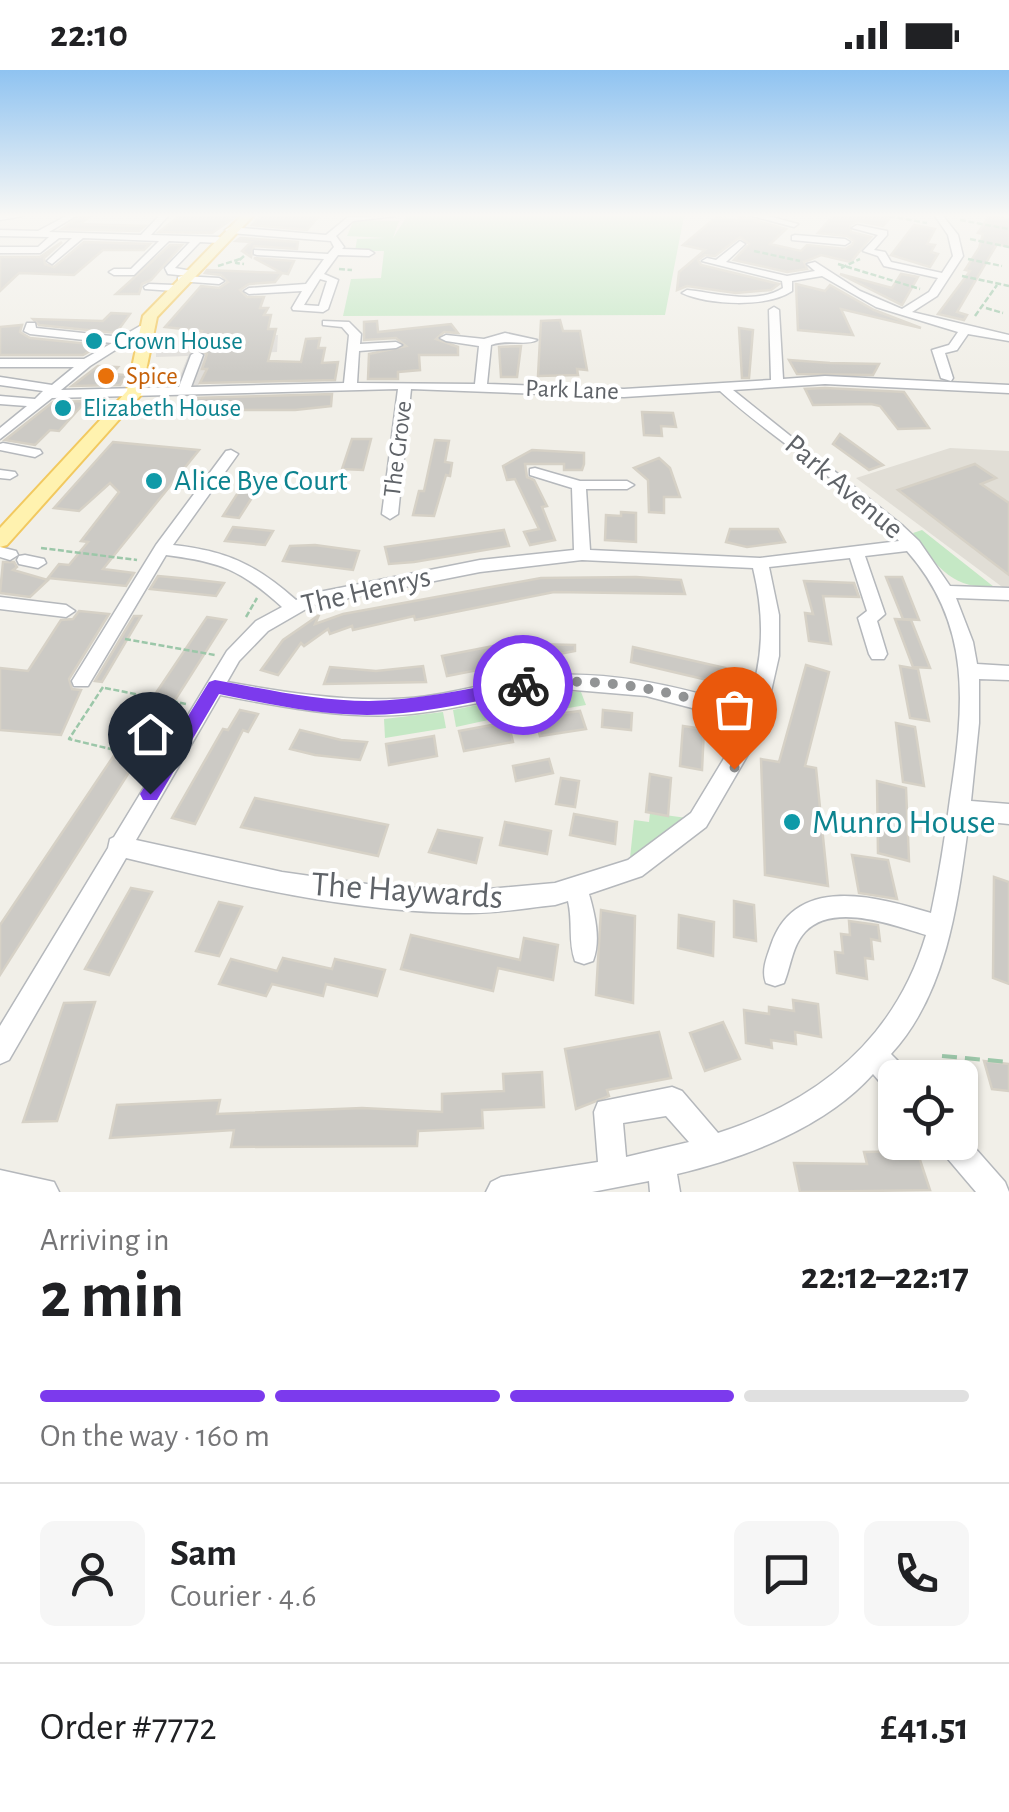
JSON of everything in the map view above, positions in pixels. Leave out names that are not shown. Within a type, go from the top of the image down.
[{"type":"main road","points":[[18,553],[134,392],[143,362],[144,328],[193,268]]},
{"type":"street","points":[[114,272],[134,272],[138,268]]},
{"type":"street","points":[[170,268],[182,280]]},
{"type":"street","points":[[318,275],[333,280],[323,309],[297,308],[308,289],[318,275],[323,268]]},
{"type":"street","points":[[737,268],[787,279],[822,273]]},
{"type":"street","points":[[815,268],[854,292],[905,312],[970,324],[1009,338]]},
{"type":"street","points":[[911,268],[947,275]]},
{"type":"street","points":[[905,312],[934,292],[950,268]]},
{"type":"street","points":[[149,288],[220,275]]},
{"type":"street","points":[[781,295],[788,288],[787,279]]},
{"type":"street","points":[[249,291],[308,289]]},
{"type":"street","points":[[688,293],[759,298],[781,295],[798,302]]},
{"type":"street","points":[[774,310],[777,381]]},
{"type":"street","points":[[327,323],[350,327],[354,348],[350,388]]},
{"type":"street","points":[[947,378],[938,350],[957,344],[970,324]]},
{"type":"street","points":[[31,325],[30,331],[120,340]]},
{"type":"street","points":[[35,453],[2,441],[86,363],[144,328]]},
{"type":"street","points":[[446,338],[484,343],[507,332],[532,340]]},
{"type":"street","points":[[481,385],[484,343]]},
{"type":"street","points":[[354,348],[396,345]]},
{"type":"street","points":[[184,390],[196,355]]},
{"type":"street","points":[[0,363],[86,363]]},
{"type":"street","points":[[0,381],[53,392]]},
{"type":"street","name":"Park Lane","points":[[53,392],[481,385],[597,393],[777,381],[1009,390]]},
{"type":"street","name":"The Grove","points":[[390,514],[405,386]]},
{"type":"street","name":"Park Avenue","points":[[501,1192],[613,1173],[663,1178],[713,1148],[791,1120],[875,1056],[904,1016],[924,978],[940,928],[970,723],[970,671],[945,592],[913,545],[866,498],[722,386]]},
{"type":"street","points":[[0,400],[53,392]]},
{"type":"street","points":[[81,680],[158,556],[230,454]]},
{"type":"street","points":[[535,472],[578,485],[627,486]]},
{"type":"street","points":[[578,485],[582,556]]},
{"type":"street","name":"The Henrys","points":[[0,1050],[215,686],[255,632],[293,607],[324,596],[447,572],[582,556],[760,563],[913,545]]},
{"type":"street","points":[[856,552],[876,614],[866,618],[878,654]]},
{"type":"street","points":[[158,556],[216,556],[244,564],[293,607]]},
{"type":"street","name":"The Haywards","points":[[118,846],[232,873],[378,896],[508,900],[577,891],[638,870],[691,832],[726,784],[753,717],[775,641],[773,606],[760,563]]},
{"type":"street","points":[[945,592],[1005,597]]},
{"type":"street","points":[[0,603],[66,611]]},
{"type":"street","points":[[970,671],[1009,673]]},
{"type":"street","points":[[215,686],[295,702],[366,708],[420,705],[538,683],[602,682],[644,686],[753,717]]},
{"type":"street","points":[[959,810],[1009,814]]},
{"type":"street","points":[[577,891],[584,918],[584,952]]},
{"type":"street","points":[[775,974],[782,946],[797,924],[830,906],[860,904],[940,928]]},
{"type":"street","points":[[875,1056],[879,1060]]},
{"type":"street","points":[[613,1173],[608,1112],[672,1101],[713,1148]]},
{"type":"street","points":[[967,1160],[995,1192]]},
{"type":"street","points":[[0,1185],[44,1192]]},
{"type":"path","points":[[220,275],[224,268]]},
{"type":"path","points":[[822,273],[843,268]]},
{"type":"path","points":[[854,268],[934,292]]},
{"type":"path","points":[[336,269],[352,270]]},
{"type":"path","points":[[947,275],[1009,286]]},
{"type":"path","points":[[985,308],[998,283]]},
{"type":"path","points":[[970,324],[978,308],[1004,313]]},
{"type":"path","points":[[18,553],[158,556]]},
{"type":"path","points":[[108,636],[222,657]]},
{"type":"path","points":[[81,680],[192,705]]},
{"type":"path","points":[[102,687],[69,739],[158,761]]},
{"type":"path","points":[[942,1056],[1009,1062]]},
{"type":"shaded area","points":[[278,335],[277,352],[212,355],[198,386],[176,386],[188,356],[156,357],[156,336],[178,340]]},
{"type":"shaded area","points":[[950,448],[1009,451],[1009,592],[856,478]]},
{"type":"green space","points":[[382,268],[674,268],[665,315],[343,316],[351,279],[381,278]]},
{"type":"green space","points":[[922,530],[994,587],[966,584],[946,573],[913,533]]},
{"type":"green space","points":[[551,691],[581,692],[586,705],[527,715],[522,696]]},
{"type":"green space","points":[[511,698],[516,714],[456,727],[453,710]]},
{"type":"green space","points":[[443,712],[446,728],[385,738],[384,719]]},
{"type":"green space","points":[[650,813],[687,818],[630,858],[634,820],[649,822]]},
{"type":"building","points":[[0,268],[82,268],[74,275],[19,273],[0,291]]},
{"type":"building","points":[[144,268],[161,268],[142,284],[139,294],[116,294]]},
{"type":"building","points":[[683,268],[715,268],[779,284],[771,290],[736,293],[687,286],[677,290],[679,272]]},
{"type":"building","points":[[771,268],[807,269],[787,272]]},
{"type":"building","points":[[983,268],[957,312],[967,315],[964,320],[938,314],[970,271],[965,270]]},
{"type":"building","points":[[207,270],[282,273],[275,282],[249,284],[240,290],[247,297],[264,297],[260,308],[268,308],[264,315],[271,315],[268,329],[276,329],[268,361],[301,362],[306,339],[320,338],[318,348],[325,348],[322,363],[338,362],[335,380],[200,383],[207,369],[202,369],[207,354],[195,348],[202,331],[165,327],[201,286],[219,288],[228,282],[221,275],[205,273]]},
{"type":"building","points":[[840,274],[892,288],[901,274],[918,277],[902,305]]},
{"type":"building","points":[[796,284],[825,291],[830,285],[874,310],[921,328],[841,309],[853,335],[798,330]]},
{"type":"building","points":[[111,313],[130,314],[116,333],[39,325],[33,319],[103,321]]},
{"type":"building","points":[[560,320],[563,331],[580,331],[587,370],[577,369],[578,375],[538,376],[541,321]]},
{"type":"building","points":[[377,321],[378,332],[451,324],[458,333],[444,332],[436,339],[458,347],[458,355],[419,355],[420,370],[398,372],[398,379],[368,379],[369,354],[406,346],[396,338],[364,340],[364,322]]},
{"type":"building","points":[[22,325],[20,332],[30,338],[100,345],[83,355],[0,355],[0,327]]},
{"type":"building","points":[[739,328],[753,330],[749,378],[742,378]]},
{"type":"building","points":[[521,346],[517,377],[501,377],[499,347]]},
{"type":"building","points":[[789,360],[879,364],[873,375],[797,374]]},
{"type":"building","points":[[98,366],[118,367],[112,374],[126,375],[120,385],[72,386]]},
{"type":"building","points":[[805,389],[904,392],[929,428],[898,429],[880,406],[871,404],[813,405]]},
{"type":"building","points":[[332,394],[331,406],[295,410],[187,410],[193,398]]},
{"type":"building","points":[[86,401],[59,431],[50,430],[35,445],[5,440],[53,402]]},
{"type":"building","points":[[642,412],[673,413],[676,427],[661,426],[662,436],[644,435]]},
{"type":"building","points":[[840,434],[883,465],[869,470],[833,444]]},
{"type":"building","points":[[352,439],[371,439],[363,470],[342,469]]},
{"type":"building","points":[[435,440],[449,441],[445,462],[452,463],[450,476],[446,475],[434,516],[413,515],[419,491],[424,491]]},
{"type":"building","points":[[113,442],[199,450],[103,569],[134,573],[126,586],[48,578],[59,564],[69,565],[88,542],[81,541],[119,492],[110,483],[79,511],[54,508]]},
{"type":"building","points":[[532,450],[584,453],[584,464],[582,470],[564,470],[564,464],[525,464],[527,477],[534,480],[547,506],[542,507],[555,540],[530,545],[524,532],[539,529],[515,479],[507,480],[503,466]]},
{"type":"building","points":[[659,458],[670,468],[680,497],[664,497],[664,513],[649,512],[648,480],[634,468]]},
{"type":"building","points":[[975,464],[996,478],[981,484],[1009,503],[1009,575],[898,490]]},
{"type":"building","points":[[239,491],[255,493],[239,518],[223,516]]},
{"type":"building","points":[[621,512],[636,513],[636,542],[605,540],[606,515],[621,516]]},
{"type":"building","points":[[233,527],[273,531],[265,545],[225,541]]},
{"type":"building","points":[[730,529],[778,529],[785,542],[747,547],[726,542]]},
{"type":"building","points":[[504,530],[509,546],[414,562],[389,564],[385,547]]},
{"type":"building","points":[[290,546],[359,551],[353,570],[283,561]]},
{"type":"building","points":[[3,562],[14,562],[17,567],[13,570],[48,580],[30,597],[0,593]]},
{"type":"building","points":[[158,576],[224,583],[216,596],[150,589]]},
{"type":"building","points":[[886,577],[902,577],[919,620],[903,619]]},
{"type":"building","points":[[541,578],[681,580],[685,594],[554,592],[415,620],[414,616],[353,630],[352,626],[330,634],[328,629],[304,646],[301,643],[278,675],[261,670],[283,640],[319,615],[315,624],[343,614]]},
{"type":"building","points":[[804,581],[854,583],[859,597],[823,596],[831,644],[809,641],[805,613],[813,614]]},
{"type":"building","points":[[79,611],[109,614],[69,679],[72,689],[81,690],[61,735],[0,730],[0,668],[28,671],[61,620],[73,619]]},
{"type":"building","points":[[134,616],[141,616],[102,682],[95,681]]},
{"type":"building","points":[[207,617],[226,620],[0,975],[0,925]]},
{"type":"building","points":[[895,619],[911,620],[930,668],[913,667]]},
{"type":"building","points":[[529,639],[530,644],[575,645],[575,651],[447,676],[442,656]]},
{"type":"building","points":[[633,647],[725,668],[720,683],[631,662]]},
{"type":"building","name":"Munro House","points":[[806,665],[829,672],[805,766],[816,768],[828,886],[765,875],[761,759],[779,762]]},
{"type":"building","points":[[423,666],[426,682],[324,684],[330,667],[376,671]]},
{"type":"building","points":[[900,666],[918,669],[929,721],[910,718]]},
{"type":"building","points":[[240,710],[258,714],[248,732],[243,730],[195,824],[172,818],[223,729],[228,730]]},
{"type":"building","points":[[603,710],[632,713],[631,730],[602,727]]},
{"type":"building","points":[[580,711],[586,729],[540,736],[535,717]]},
{"type":"building","points":[[508,722],[513,742],[464,751],[459,731]]},
{"type":"building","points":[[896,723],[915,727],[924,786],[903,782]]},
{"type":"building","points":[[683,726],[704,729],[702,770],[680,766]]},
{"type":"building","points":[[300,730],[367,742],[360,760],[315,755],[290,749]]},
{"type":"building","points":[[434,736],[437,756],[389,765],[386,744]]},
{"type":"building","points":[[549,759],[553,773],[516,781],[513,766]]},
{"type":"building","points":[[650,774],[671,778],[668,816],[646,812]]},
{"type":"building","points":[[561,778],[579,781],[575,807],[556,804]]},
{"type":"building","points":[[877,781],[906,788],[909,861],[878,853]]},
{"type":"building","points":[[255,798],[388,825],[378,856],[241,827]]},
{"type":"building","points":[[574,814],[617,822],[615,844],[570,835]]},
{"type":"building","points":[[505,822],[551,831],[547,854],[500,845]]},
{"type":"building","points":[[438,830],[482,838],[476,863],[429,852]]},
{"type":"building","name":"Munro House","points":[[852,855],[888,860],[897,899],[859,893]]},
{"type":"building","points":[[994,877],[1009,882],[1009,984],[993,978]]},
{"type":"building","points":[[131,888],[152,892],[109,975],[85,969]]},
{"type":"building","points":[[734,901],[754,905],[756,941],[734,937]]},
{"type":"building","points":[[219,902],[242,907],[219,956],[196,951]]},
{"type":"building","points":[[601,910],[635,916],[633,1003],[596,995]]},
{"type":"building","points":[[679,915],[714,922],[713,956],[678,948]]},
{"type":"building","points":[[849,921],[878,925],[880,941],[871,939],[873,959],[865,958],[867,979],[837,973],[835,952],[843,953],[841,934],[850,935]]},
{"type":"building","points":[[411,935],[520,960],[524,938],[558,945],[553,980],[498,968],[493,991],[401,969]]},
{"type":"building","points":[[283,958],[332,969],[335,959],[385,970],[377,996],[326,984],[323,996],[272,984],[266,996],[219,984],[231,959],[277,971]]},
{"type":"building","points":[[793,1000],[818,1004],[821,1037],[795,1032],[796,1044],[771,1040],[772,1048],[746,1043],[744,1010],[769,1014],[769,1007],[794,1011]]},
{"type":"building","points":[[95,1002],[57,1121],[23,1122],[64,1003]]},
{"type":"building","points":[[723,1022],[740,1059],[705,1071],[690,1033]]},
{"type":"building","points":[[659,1032],[671,1078],[607,1090],[609,1096],[576,1109],[565,1049]]},
{"type":"building","points":[[984,1061],[1009,1064],[1009,1091],[992,1089]]},
{"type":"building","points":[[542,1072],[544,1107],[482,1110],[483,1128],[418,1131],[417,1146],[231,1147],[234,1130],[110,1138],[117,1105],[220,1100],[217,1114],[362,1108],[442,1112],[442,1094],[504,1091],[503,1074]]},
{"type":"building","points":[[864,1152],[878,1152],[878,1160],[920,1160],[930,1190],[800,1192],[794,1163],[867,1164]]},
{"type":"way so far","points":[[523,685],[581,681],[644,686],[753,717],[734,769]]},
{"type":"place","name":"Crown House","points":[[94,341]]},
{"type":"place","name":"Spice","points":[[106,376]]},
{"type":"place","name":"Elizabeth House","points":[[63,408]]},
{"type":"place","name":"Alice Bye Court","points":[[154,481]]},
{"type":"place","name":"Munro House","points":[[792,822]]},
{"type":"route","points":[[150,794],[215,686],[295,702],[366,708],[420,705],[523,685]]}]
